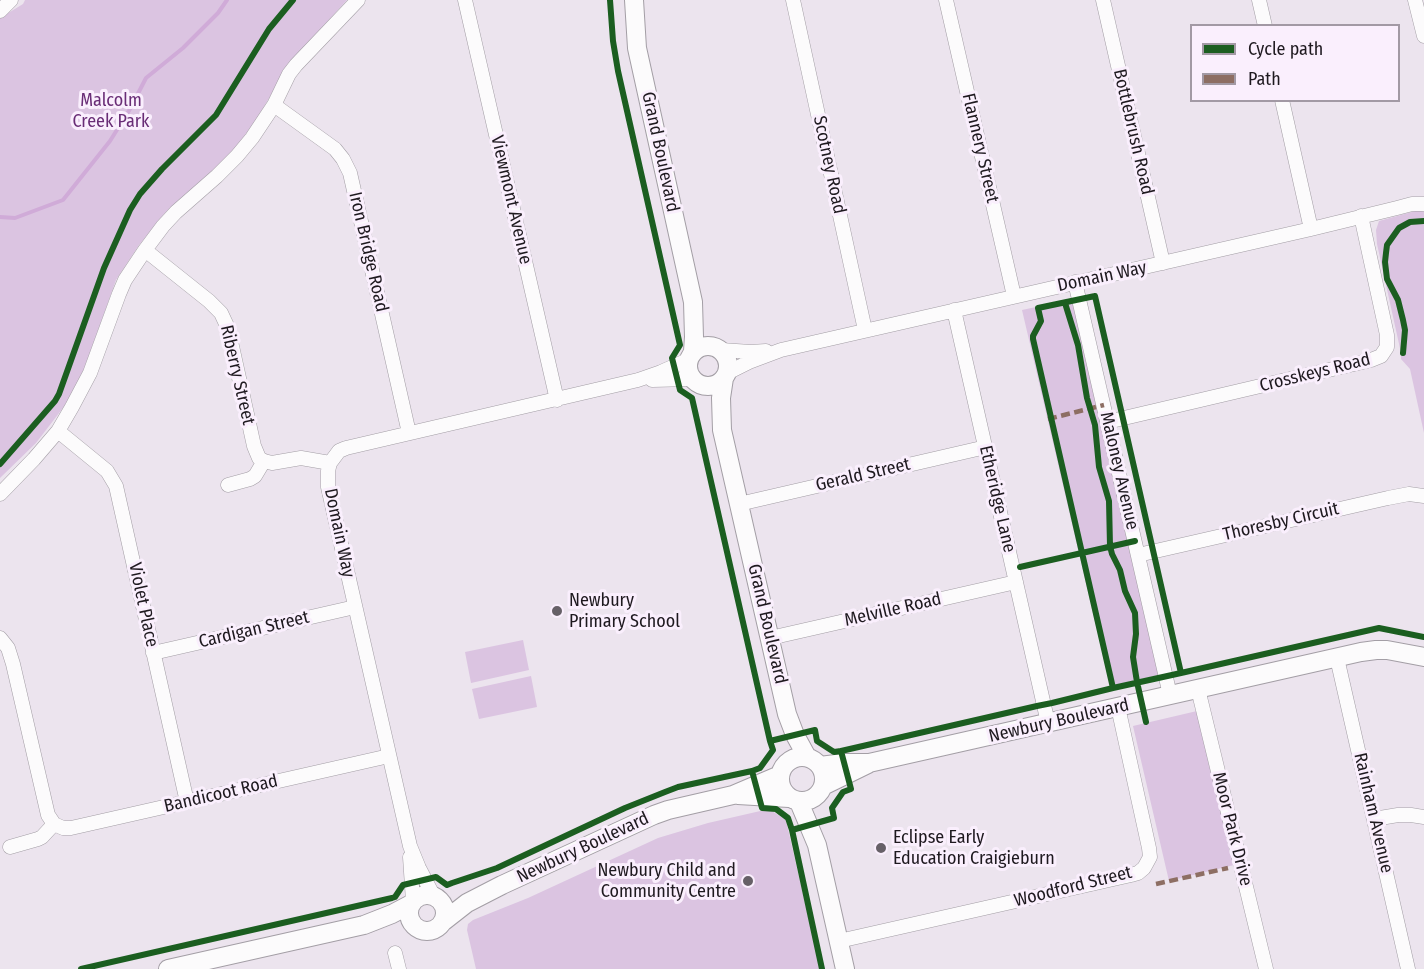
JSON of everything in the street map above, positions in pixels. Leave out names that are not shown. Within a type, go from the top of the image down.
[{"type":"street","points":[[0,11],[12,0]]},
{"type":"street","points":[[0,494],[58,431],[90,374],[125,280],[145,250],[176,212],[237,156],[274,105],[296,65],[358,0]]},
{"type":"street","name":"Viewmont Avenue","points":[[465,0],[557,400]]},
{"type":"street","name":"Grand Boulevard","points":[[634,0],[635,29],[640,60],[693,302],[699,318],[718,348]]},
{"type":"street","name":"Scotney Road","points":[[793,0],[865,330]]},
{"type":"street","name":"Flannery Street","points":[[946,0],[1014,296]]},
{"type":"street","name":"Bottlebrush Road","points":[[1103,0],[1163,263]]},
{"type":"street","points":[[1259,0],[1265,24]]},
{"type":"street","points":[[1415,0],[1424,36]]},
{"type":"street","points":[[1282,102],[1311,229]]},
{"type":"street","name":"Iron Bridge Road","points":[[274,105],[335,149],[350,172],[409,433]]},
{"type":"street","name":"Domain Way","points":[[725,375],[749,362],[780,350],[1412,204],[1424,204]]},
{"type":"street","name":"Crosskeys Road","points":[[1107,422],[1381,356],[1387,347],[1387,335],[1361,216]]},
{"type":"street","name":"Riberry Street","points":[[145,250],[221,313],[228,328],[254,446],[259,458],[264,461]]},
{"type":"street","name":"Maloney Avenue","points":[[1075,282],[1170,695]]},
{"type":"street","name":"Grand Boulevard","points":[[690,356],[694,337],[693,302]]},
{"type":"street","name":"Etheridge Lane","points":[[954,310],[1048,723]]},
{"type":"street","points":[[703,346],[718,348],[728,361],[725,375],[716,385],[706,386],[696,382],[688,374],[690,356],[703,346]]},
{"type":"street","name":"Domain Way","points":[[718,348],[751,352],[780,350]]},
{"type":"street","name":"Domain Way","points":[[435,896],[410,846],[328,487],[330,464],[339,451],[346,448],[638,380],[661,372],[690,356]]},
{"type":"street","name":"Grand Boulevard","points":[[722,430],[725,375]]},
{"type":"street","name":"Domain Way","points":[[638,380],[696,382]]},
{"type":"street","name":"Grand Boulevard","points":[[696,382],[708,397],[722,430],[787,714],[795,735],[813,761]]},
{"type":"street","name":"Violet Place","points":[[58,431],[107,471],[118,492],[187,802]]},
{"type":"street","name":"Gerald Street","points":[[740,504],[986,447]]},
{"type":"street","points":[[228,485],[250,480],[264,461],[272,463],[301,458],[330,464]]},
{"type":"street","name":"Thoresby Circuit","points":[[1138,555],[1395,496],[1409,494],[1424,496]]},
{"type":"street","name":"Melville Road","points":[[770,638],[1016,582]]},
{"type":"street","name":"Cardigan Street","points":[[153,653],[355,607]]},
{"type":"street","points":[[0,638],[11,655],[46,806],[54,824],[42,837],[10,847]]},
{"type":"street","name":"Newbury Boulevard","points":[[813,761],[869,764],[1376,650],[1424,657]]},
{"type":"street","name":"Rainham Avenue","points":[[1337,658],[1408,969]]},
{"type":"street","name":"Moor Park Drive","points":[[1198,689],[1266,969]]},
{"type":"street","name":"Woodford Street","points":[[839,942],[1131,875],[1144,868],[1150,857],[1149,848],[1118,707]]},
{"type":"street","name":"Grand Boulevard","points":[[784,768],[787,714]]},
{"type":"street","name":"Bandicoot Road","points":[[54,824],[63,828],[71,828],[389,756]]},
{"type":"street","points":[[817,845],[823,772],[813,761],[794,758],[784,768],[781,788],[794,800],[817,845],[845,969]]},
{"type":"street","name":"Newbury Boulevard","points":[[820,791],[869,764]]},
{"type":"street","name":"Newbury Boulevard","points":[[444,921],[467,903],[502,885],[654,816],[668,810],[733,795],[784,768]]},
{"type":"street","points":[[794,800],[812,799],[820,791]]},
{"type":"street","name":"Newbury Boulevard","points":[[733,795],[794,800]]},
{"type":"street","points":[[1374,819],[1398,815],[1424,817]]},
{"type":"street","name":"Domain Way","points":[[410,846],[412,902]]},
{"type":"street","name":"Newbury Boulevard","points":[[435,896],[467,894],[502,885]]},
{"type":"street","points":[[168,969],[364,925],[395,913],[422,895],[435,896],[442,902],[445,909],[444,921],[432,930],[364,925]]},
{"type":"street","points":[[412,902],[409,915],[417,928]]},
{"type":"street","points":[[395,953],[399,969]]},
{"type":"green space","name":"Malcolm Creek Park","points":[[25,0],[347,0],[290,63],[256,120],[232,153],[164,214],[139,245],[116,280],[84,370],[66,404],[36,443],[0,478],[0,18],[23,4]]},
{"type":"green space","points":[[1419,210],[1424,212],[1424,433],[1410,369],[1401,359],[1376,230],[1379,221]]},
{"type":"green space","points":[[1073,299],[1159,675],[1110,686],[1022,310]]},
{"type":"green space","points":[[523,640],[529,670],[471,683],[465,652]]},
{"type":"green space","points":[[531,676],[537,707],[479,719],[472,689]]},
{"type":"green space","points":[[1197,711],[1234,865],[1169,881],[1133,726]]},
{"type":"green space","points":[[769,809],[786,820],[820,969],[476,969],[467,930],[468,924],[473,920],[528,898],[658,838],[708,823]]},
{"type":"waterway","points":[[0,217],[15,218],[63,200],[110,141],[146,78],[183,48],[218,13],[227,0]]},
{"type":"marked path","points":[[1048,419],[1104,405]]},
{"type":"marked path","points":[[1156,884],[1228,868]]},
{"type":"cycle path","points":[[0,464],[59,394],[104,268],[130,210],[140,194],[216,115],[269,29],[293,0]]},
{"type":"cycle path","points":[[610,0],[618,71],[680,345],[672,358],[680,390],[692,398],[770,741]]},
{"type":"cycle path","points":[[1403,353],[1405,330],[1398,300],[1387,279],[1385,262],[1387,245],[1399,228],[1410,222],[1424,221]]},
{"type":"cycle path","points":[[1095,296],[1181,673],[1113,688],[1033,339],[1041,321],[1038,308],[1095,296]]},
{"type":"cycle path","points":[[1065,303],[1078,345],[1087,398],[1095,425],[1099,467],[1109,501],[1110,546],[1135,613],[1136,634],[1133,657],[1146,722]]},
{"type":"cycle path","points":[[1020,567],[1135,541]]},
{"type":"cycle path","points":[[1181,673],[1379,628],[1424,637]]},
{"type":"cycle path","points":[[841,751],[851,789],[843,792],[832,808],[834,818],[792,830],[788,818],[776,809],[762,808],[752,771],[760,768],[773,750],[770,741],[815,730],[817,741],[834,752],[841,751],[1113,688]]},
{"type":"cycle path","points":[[81,969],[392,898],[403,885],[436,877],[447,885],[497,868],[625,808],[678,787],[752,771]]},
{"type":"cycle path","points":[[792,830],[822,969]]},
{"type":"place","name":"Newbury Primary School","points":[[557,611]]},
{"type":"place","name":"Eclipse Early Education Craigieburn","points":[[881,848]]},
{"type":"place","name":"Newbury Child and Community Centre","points":[[748,881]]}]
